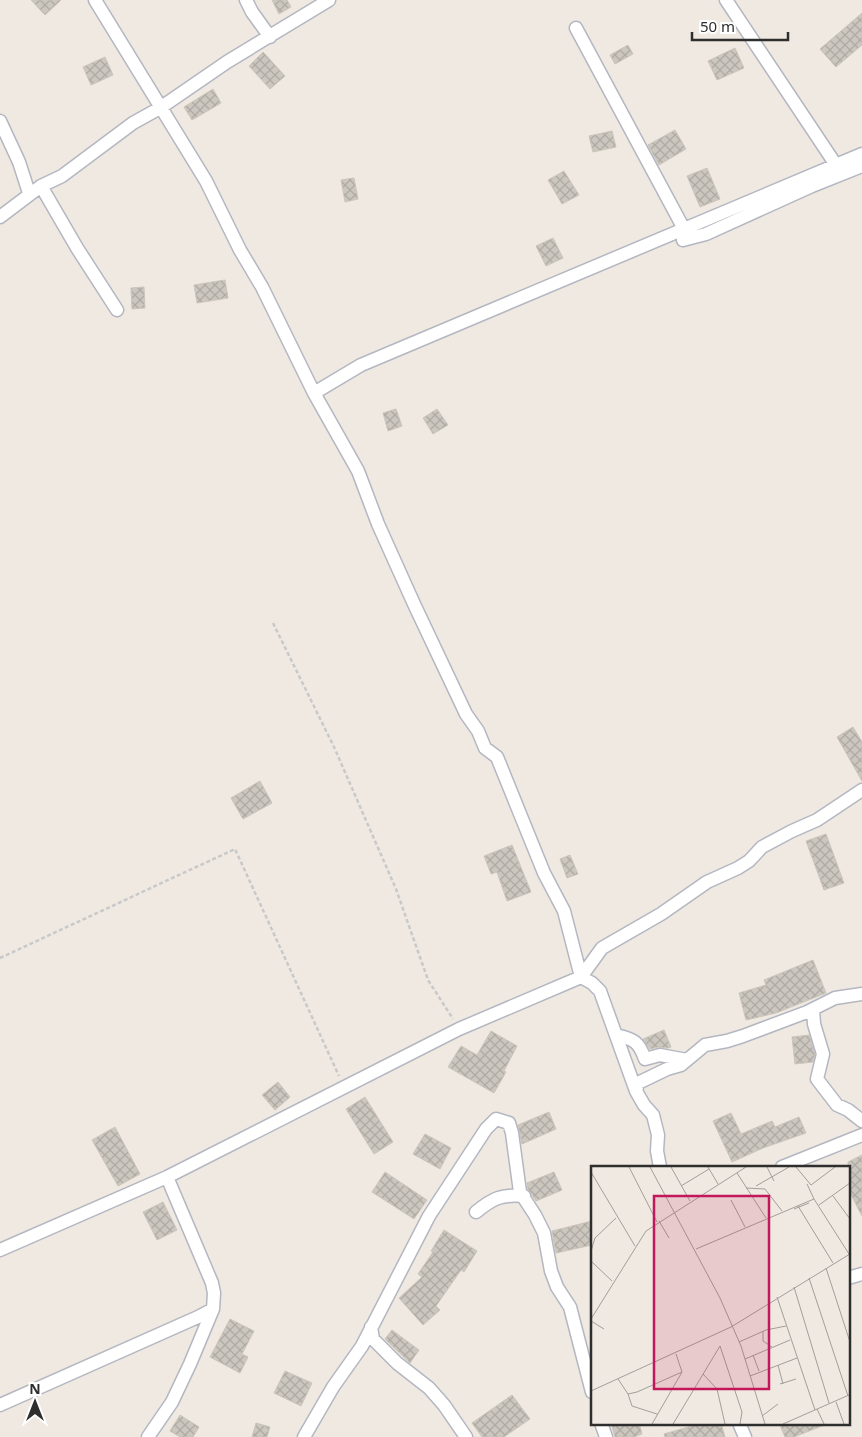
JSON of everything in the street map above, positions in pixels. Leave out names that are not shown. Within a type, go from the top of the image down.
[{"type":"street","points":[[95,0],[206,181],[240,250],[262,287],[314,393],[358,472],[406,586],[466,714],[478,731],[485,748],[497,757],[544,873],[564,911],[581,976],[592,982],[600,991],[636,1091],[644,1105],[653,1115],[658,1135],[657,1150],[660,1166]]},
{"type":"street","points":[[246,0],[270,37]]},
{"type":"street","points":[[0,216],[30,193],[62,176],[133,123],[160,108],[227,62],[329,0]]},
{"type":"street","points":[[726,0],[836,165]]},
{"type":"street","points":[[576,28],[684,235]]},
{"type":"street","points":[[0,121],[19,162],[30,193]]},
{"type":"street","points":[[314,393],[361,365],[684,235],[862,154]]},
{"type":"street","points":[[684,235],[706,234],[812,186],[862,166]]},
{"type":"street","points":[[41,186],[77,248],[117,310]]},
{"type":"street","points":[[0,1250],[167,1177],[459,1029],[581,976],[602,948],[661,914],[707,882],[749,862],[762,847],[817,820],[862,790]]},
{"type":"street","points":[[636,1091],[638,1083],[667,1069],[681,1065],[705,1046],[726,1041],[813,1009],[836,998],[862,994]]},
{"type":"street","points":[[813,1009],[814,1024],[823,1054],[817,1079],[837,1105],[862,1120]]},
{"type":"street","points":[[616,1035],[634,1040],[641,1047],[645,1059],[660,1055],[687,1060]]},
{"type":"street","points":[[304,1437],[333,1387],[362,1346],[429,1216],[486,1129],[496,1119],[508,1123],[510,1128],[520,1192],[544,1233],[551,1270],[557,1286],[570,1307],[591,1388]]},
{"type":"street","points":[[785,1166],[862,1136]]},
{"type":"street","points":[[148,1437],[172,1402],[213,1309],[214,1293],[212,1283],[167,1177]]},
{"type":"street","points":[[476,1212],[500,1196],[524,1196]]},
{"type":"street","points":[[0,1404],[198,1318],[213,1309]]},
{"type":"street","points":[[371,1328],[373,1339],[397,1363],[430,1388],[466,1437]]},
{"type":"street","points":[[601,1424],[606,1437]]},
{"type":"street","points":[[738,1424],[745,1437]]},
{"type":"path","points":[[273,623],[334,747],[392,880],[428,980],[459,1029]]},
{"type":"path","points":[[0,958],[235,849],[344,1086]]},
{"type":"building","points":[[31,0],[61,0],[45,15]]},
{"type":"building","points":[[272,0],[287,0],[291,7],[279,14]]},
{"type":"building","points":[[862,13],[862,45],[836,67],[820,49]]},
{"type":"building","points":[[628,45],[633,54],[615,64],[610,55]]},
{"type":"building","points":[[735,48],[744,68],[717,80],[708,61]]},
{"type":"building","points":[[263,52],[285,76],[270,89],[249,66]]},
{"type":"building","points":[[105,57],[113,75],[91,85],[83,67]]},
{"type":"building","points":[[213,89],[221,103],[192,120],[184,107]]},
{"type":"building","points":[[675,130],[686,149],[659,165],[648,145]]},
{"type":"building","points":[[612,131],[616,147],[593,152],[589,136]]},
{"type":"building","points":[[707,168],[720,199],[700,207],[687,176]]},
{"type":"building","points":[[564,171],[579,195],[562,204],[548,180]]},
{"type":"building","points":[[354,178],[358,199],[345,202],[341,180]]},
{"type":"building","points":[[553,238],[563,258],[546,266],[536,246]]},
{"type":"building","points":[[225,280],[228,298],[197,303],[194,285]]},
{"type":"building","points":[[144,287],[145,308],[132,309],[131,288]]},
{"type":"building","points":[[396,409],[402,426],[388,431],[383,413]]},
{"type":"building","points":[[437,409],[448,425],[433,434],[423,418]]},
{"type":"building","points":[[853,727],[862,742],[862,781],[837,737]]},
{"type":"building","points":[[260,781],[272,803],[243,819],[231,798]]},
{"type":"building","points":[[826,834],[844,883],[824,890],[806,841]]},
{"type":"building","points":[[512,845],[531,892],[507,901],[497,872],[491,874],[484,856]]},
{"type":"building","points":[[570,855],[578,874],[567,878],[560,859]]},
{"type":"building","points":[[813,960],[826,993],[776,1013],[746,1020],[739,993],[766,985],[764,980]]},
{"type":"building","points":[[664,1030],[671,1047],[650,1049],[643,1039]]},
{"type":"building","points":[[491,1031],[517,1046],[504,1071],[506,1072],[494,1093],[448,1067],[461,1046],[477,1055]]},
{"type":"building","points":[[809,1035],[815,1054],[813,1062],[795,1064],[792,1037]]},
{"type":"building","points":[[278,1082],[290,1097],[275,1110],[262,1095]]},
{"type":"building","points":[[365,1097],[393,1142],[374,1154],[346,1109]]},
{"type":"building","points":[[549,1112],[556,1129],[522,1144],[518,1125]]},
{"type":"building","points":[[731,1113],[741,1134],[772,1121],[775,1127],[799,1117],[806,1133],[763,1148],[732,1162],[713,1121]]},
{"type":"building","points":[[115,1127],[140,1174],[118,1186],[92,1140]]},
{"type":"building","points":[[425,1134],[451,1148],[440,1169],[413,1154]]},
{"type":"building","points":[[862,1155],[862,1216],[850,1193],[850,1166],[848,1166],[848,1162]]},
{"type":"building","points":[[385,1172],[427,1200],[414,1219],[372,1192]]},
{"type":"building","points":[[554,1172],[562,1190],[536,1201],[528,1189],[527,1183]]},
{"type":"building","points":[[163,1202],[177,1230],[157,1240],[143,1212]]},
{"type":"building","points":[[591,1221],[591,1245],[556,1253],[552,1231]]},
{"type":"building","points":[[444,1230],[477,1251],[464,1272],[461,1270],[436,1306],[440,1310],[423,1325],[399,1298],[422,1277],[418,1274],[433,1252],[431,1251]]},
{"type":"building","points":[[230,1319],[254,1331],[242,1354],[248,1357],[240,1373],[210,1357]]},
{"type":"building","points":[[392,1330],[419,1350],[410,1363],[385,1339]]},
{"type":"building","points":[[285,1371],[312,1383],[301,1406],[274,1393]]},
{"type":"building","points":[[512,1395],[530,1419],[504,1437],[482,1437],[472,1423]]},
{"type":"building","points":[[180,1415],[199,1427],[193,1437],[180,1437],[170,1431]]},
{"type":"building","points":[[256,1423],[270,1427],[267,1437],[252,1437]]},
{"type":"building","points":[[611,1424],[639,1424],[642,1434],[634,1437],[615,1437]]},
{"type":"building","points":[[699,1424],[721,1424],[725,1437],[665,1437],[664,1434]]},
{"type":"building","points":[[779,1424],[827,1424],[794,1437],[785,1437]]}]
